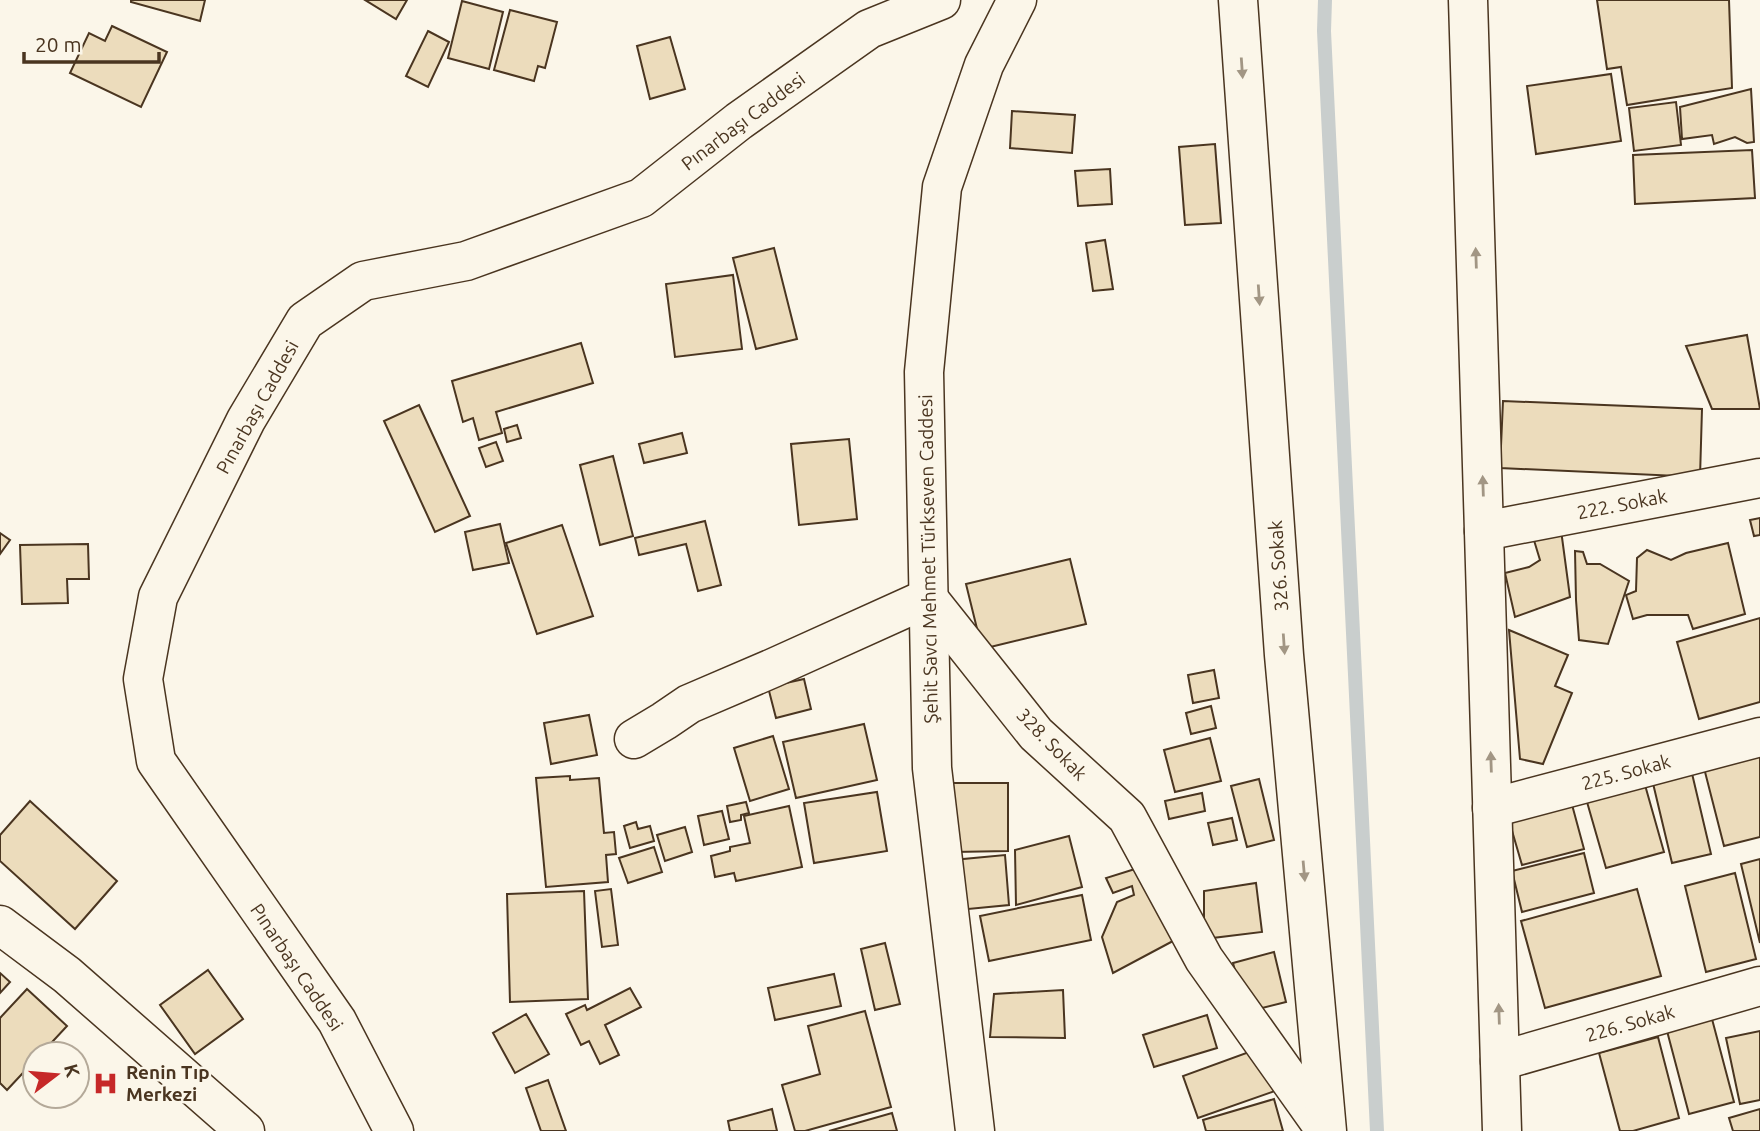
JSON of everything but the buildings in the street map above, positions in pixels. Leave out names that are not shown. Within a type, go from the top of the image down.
[{"type":"street","name":"Pınarbaşı Caddesi","points":[[394,1131],[337,1021],[156,761],[143,679],[158,597],[246,420],[305,321],[363,281],[466,261],[640,198],[739,121],[869,29],[940,0]]},
{"type":"street","name":"Şehit Savcı Mehmet Türkseven Caddesi","points":[[975,1131],[932,768],[924,372],[943,187],[984,65],[1017,0]]},
{"type":"street","name":"326. Sokak","points":[[1238,0],[1284,655],[1326,1131]]},
{"type":"street","points":[[1468,0],[1502,1131]]},
{"type":"street","name":"222. Sokak","points":[[1484,531],[1760,478]]},
{"type":"street","points":[[634,739],[689,704],[928,598]]},
{"type":"street","name":"328. Sokak","points":[[928,598],[1036,734],[1127,817],[1204,959],[1326,1131]]},
{"type":"street","name":"225. Sokak","points":[[1492,808],[1760,737]]},
{"type":"street","points":[[0,925],[67,975],[245,1131]]},
{"type":"street","name":"226. Sokak","points":[[1500,1061],[1760,986]]},
{"type":"waterway","points":[[1325,0],[1324,31],[1377,1131]]},
{"type":"place","name":"Renin Tıp Merkezi","points":[[106,1083]]}]
